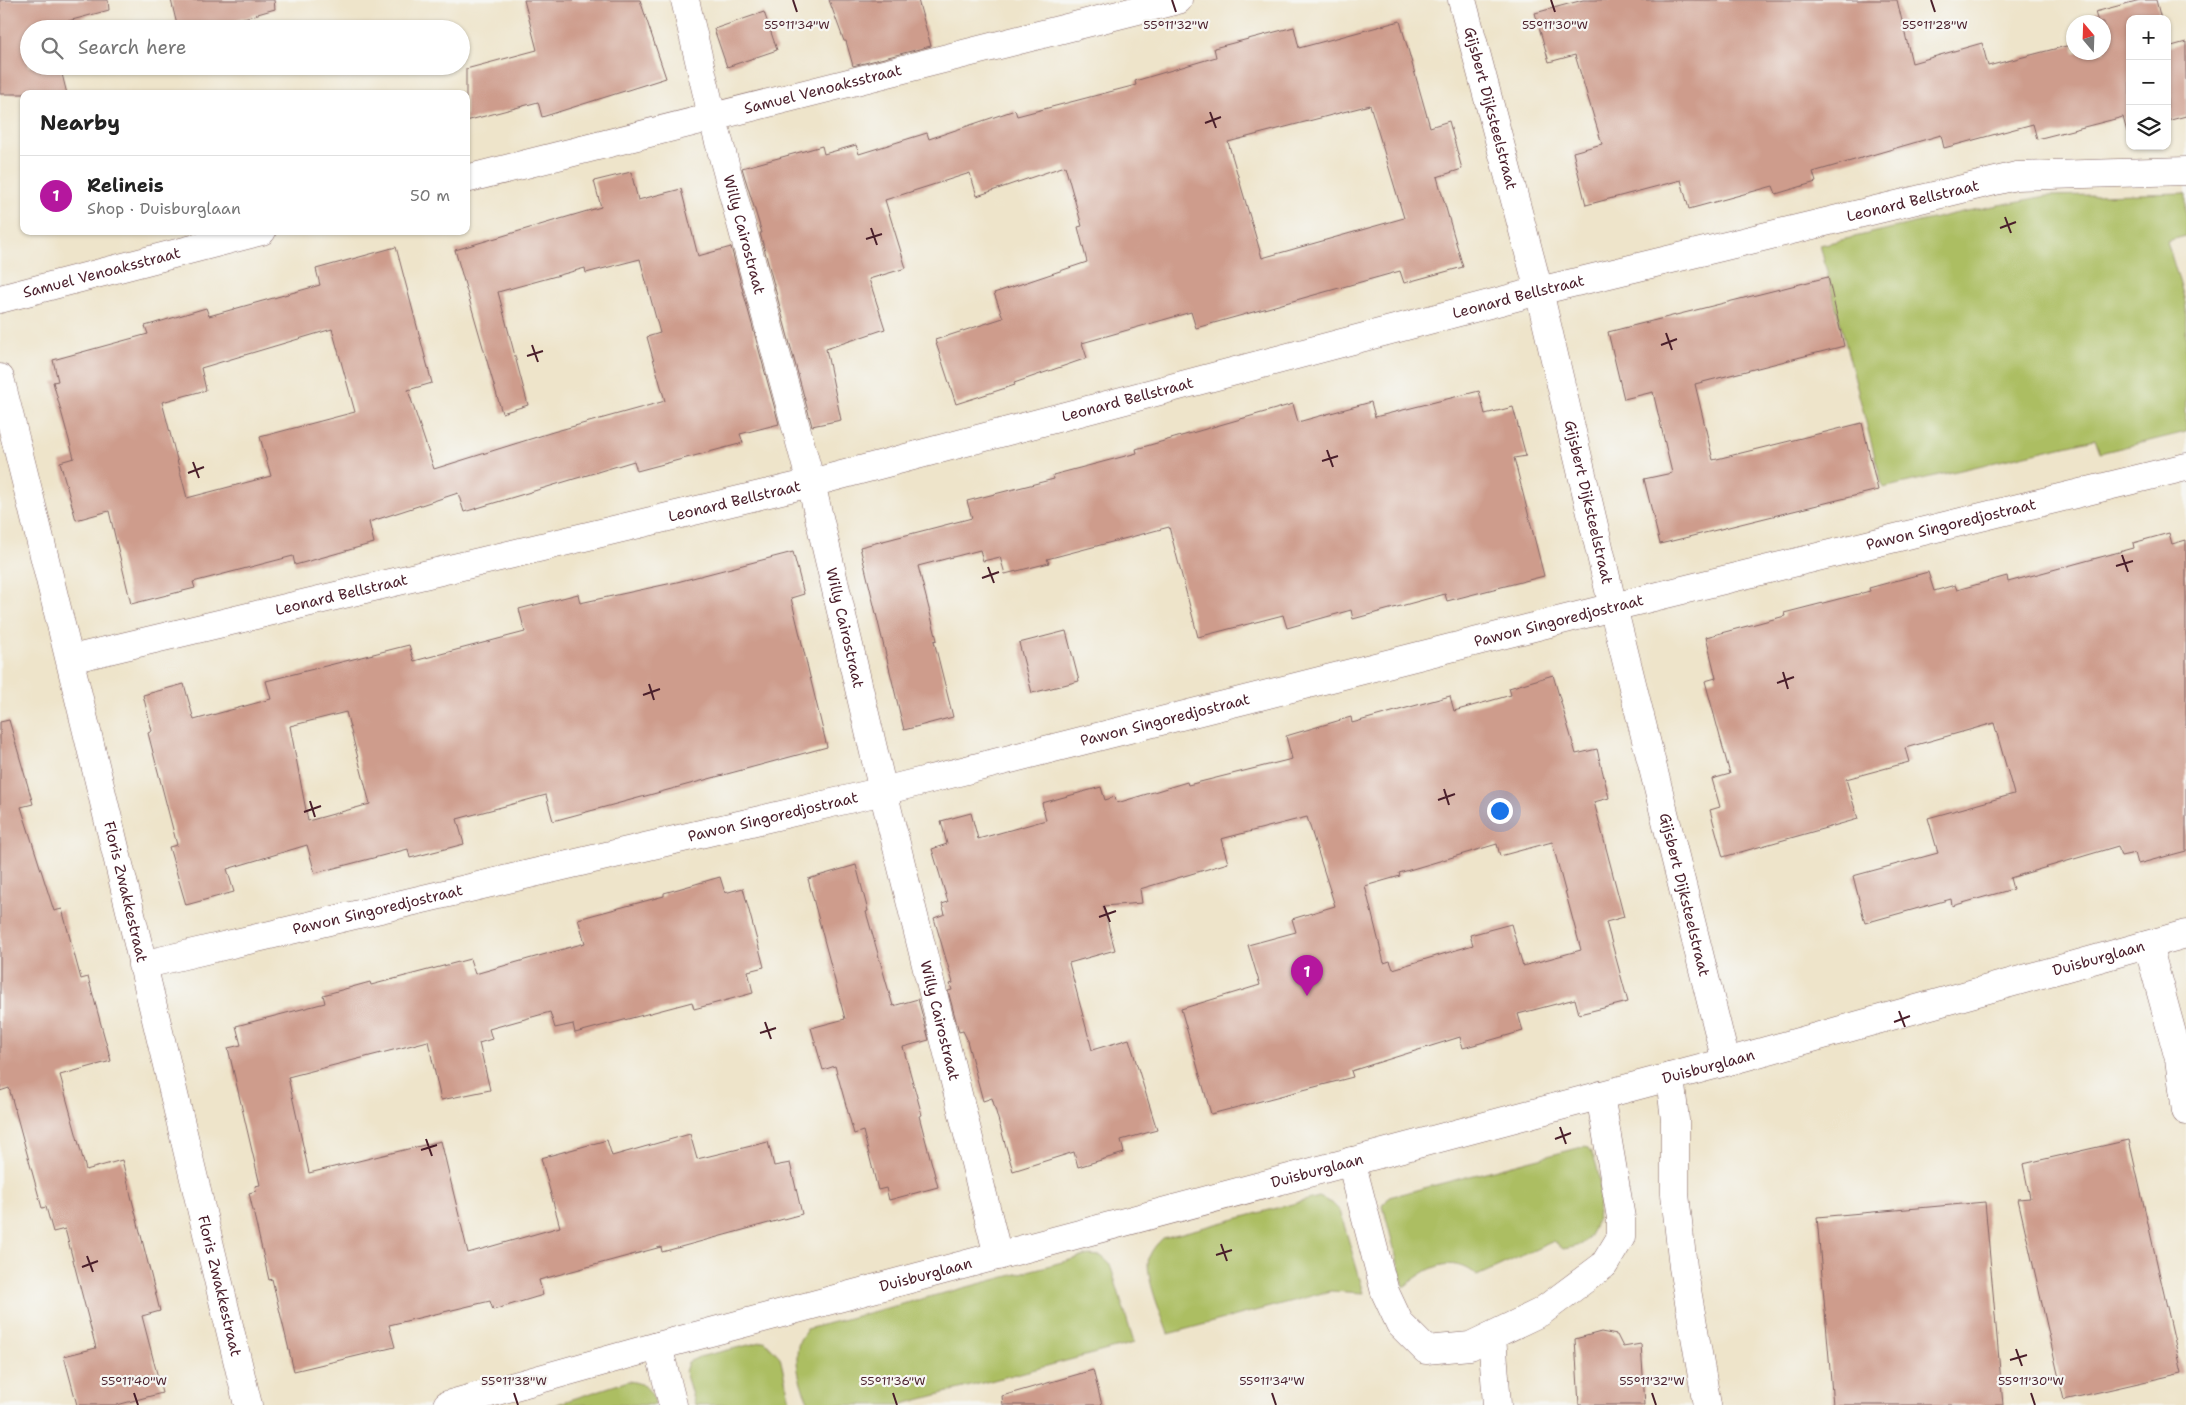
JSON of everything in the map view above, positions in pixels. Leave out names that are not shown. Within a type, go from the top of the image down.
[{"type":"street","name":"Willy Cairostraat","points":[[685,0],[712,116],[810,483],[883,792],[998,1256]]},
{"type":"street","name":"Samuel Venoaksstraat","points":[[470,178],[1178,0]]},
{"type":"street","name":"Gijsbert Dijksteelstraat","points":[[1462,0],[1539,291],[1613,607],[1726,1062]]},
{"type":"street","name":"Leonard Bellstraat","points":[[71,658],[810,483],[1539,291],[2016,176],[2186,171]]},
{"type":"street","name":"Samuel Venoaksstraat","points":[[0,299],[247,235]]},
{"type":"street","name":"Floris Zwakkestraat","points":[[0,378],[71,658],[142,965],[248,1405]]},
{"type":"street","name":"Pawon Singoredjostraat","points":[[142,965],[883,792],[1613,607],[2186,466]]},
{"type":"street","name":"Duisburglaan","points":[[447,1405],[658,1346],[1726,1062],[2186,934]]},
{"type":"street","points":[[2148,945],[2180,1060],[2186,1111]]},
{"type":"street","points":[[1670,1076],[1674,1120],[1675,1194],[1683,1267],[1707,1405]]},
{"type":"street","points":[[1351,1161],[1385,1292],[1400,1324],[1426,1350],[1470,1346],[1541,1312],[1604,1265],[1621,1237],[1621,1218],[1600,1095]]},
{"type":"street","points":[[1492,1336],[1497,1405]]},
{"type":"street","points":[[658,1346],[673,1405]]},
{"type":"green space","points":[[2186,193],[2186,236],[2167,241],[2186,304],[2186,432],[2100,453],[2095,439],[1883,488],[1820,245],[1962,212],[2046,196]]},
{"type":"green space","points":[[1586,1146],[1597,1166],[1600,1195],[1595,1225],[1590,1236],[1582,1244],[1563,1249],[1554,1241],[1477,1276],[1458,1265],[1439,1266],[1421,1274],[1404,1287],[1383,1206],[1389,1197]]},
{"type":"green space","points":[[1319,1197],[1332,1203],[1340,1211],[1364,1293],[1330,1291],[1168,1334],[1151,1285],[1148,1265],[1149,1257],[1163,1238]]},
{"type":"green space","points":[[1089,1255],[1101,1256],[1110,1264],[1134,1343],[899,1405],[810,1405],[801,1383],[797,1366],[799,1342],[807,1329]]},
{"type":"green space","points":[[765,1341],[780,1357],[791,1405],[695,1405],[685,1372],[688,1362],[699,1357]]},
{"type":"green space","points":[[628,1381],[643,1385],[652,1395],[656,1405],[554,1405]]},
{"type":"building","points":[[0,0],[108,0],[109,10],[72,20],[20,20],[20,75],[62,75],[66,90],[20,90],[20,94],[0,94]]},
{"type":"building","points":[[171,0],[274,0],[275,9],[237,20],[176,20]]},
{"type":"building","points":[[524,0],[640,0],[666,78],[542,117],[538,102],[470,120],[470,90],[466,90],[466,75],[470,75],[470,68],[537,50]]},
{"type":"building","points":[[829,0],[918,0],[931,46],[853,66],[846,41],[844,41]]},
{"type":"building","points":[[1583,0],[1897,0],[1912,63],[1982,43],[1988,66],[2066,46],[2066,60],[2111,60],[2111,15],[2096,15],[2095,12],[2140,0],[2156,0],[2160,15],[2126,15],[2126,128],[2123,117],[2037,139],[2033,124],[1944,148],[1941,135],[1813,172],[1816,182],[1776,194],[1773,186],[1689,209],[1681,180],[1586,205],[1573,152],[1602,144],[1575,55],[1549,62],[1535,13]]},
{"type":"building","points":[[764,12],[777,50],[727,67],[714,29]]},
{"type":"building","points":[[1400,21],[1430,127],[1449,121],[1462,169],[1437,177],[1463,267],[1404,283],[1400,271],[1196,328],[1191,312],[1082,343],[1087,358],[1014,383],[1015,385],[956,404],[935,340],[1003,318],[994,293],[1087,262],[1078,227],[1082,226],[1065,166],[977,196],[970,173],[885,200],[906,268],[869,279],[885,329],[826,349],[841,420],[812,426],[760,233],[762,233],[742,168],[822,146],[824,154],[856,145],[859,154],[927,133],[929,139],[1015,110],[1017,116],[1136,85],[1135,81],[1216,57],[1214,48],[1294,27],[1299,48]],"holes":[[[1370,105],[1404,218],[1262,258],[1228,142]]]},
{"type":"building","points":[[2186,42],[2186,116],[2171,120],[2171,60],[2171,46]]},
{"type":"building","points":[[631,172],[638,200],[681,189],[698,256],[731,247],[779,424],[740,434],[743,443],[637,471],[634,461],[464,512],[458,493],[369,522],[374,543],[295,565],[293,556],[193,582],[195,588],[131,604],[109,511],[76,520],[60,462],[74,458],[53,382],[58,381],[53,360],[148,334],[145,326],[206,308],[209,316],[320,285],[316,269],[396,247],[432,383],[408,390],[434,469],[553,432],[665,401],[647,337],[660,333],[640,259],[586,273],[585,268],[498,292],[528,405],[502,413],[455,250],[601,207],[594,181]],"holes":[[[332,329],[355,412],[260,437],[271,476],[187,498],[162,402],[206,390],[201,368]]]},
{"type":"building","points":[[1828,277],[1844,346],[1695,384],[1713,460],[1862,423],[1878,490],[1660,544],[1644,479],[1672,473],[1653,392],[1624,399],[1608,332]]},
{"type":"building","points":[[1479,391],[1485,414],[1513,407],[1526,456],[1514,458],[1544,576],[1447,601],[1445,594],[1353,619],[1351,610],[1287,628],[1283,615],[1198,637],[1169,527],[1047,559],[1049,563],[1005,574],[1000,557],[983,561],[980,550],[918,566],[937,640],[934,641],[953,717],[904,730],[860,547],[972,518],[967,501],[1054,479],[1053,475],[1137,453],[1136,449],[1293,404],[1298,422],[1371,402],[1375,417]]},
{"type":"building","points":[[2169,533],[2172,544],[2186,540],[2186,851],[2138,864],[2135,853],[2121,856],[2118,846],[2010,878],[2013,889],[1952,906],[1951,899],[1865,923],[1853,876],[1938,853],[1928,818],[2014,794],[1994,723],[1905,748],[1909,762],[1846,779],[1858,819],[1723,857],[1710,810],[1720,807],[1712,779],[1730,774],[1705,681],[1716,678],[1706,637],[1785,616],[1784,613],[1870,591],[1869,588],[1928,572],[1934,591],[1955,585],[1957,590],[2007,576],[2008,582],[2134,548],[2133,543]]},
{"type":"building","points":[[793,552],[804,594],[791,598],[827,747],[553,821],[546,795],[457,819],[464,844],[410,858],[408,849],[315,873],[307,845],[227,869],[234,892],[186,905],[169,847],[177,845],[148,733],[152,731],[143,695],[184,684],[194,720],[271,699],[266,681],[409,645],[414,661],[525,632],[519,609],[578,594],[580,603],[677,582]],"holes":[[[346,712],[370,804],[308,821],[290,726]]]},
{"type":"building","points":[[1066,631],[1079,681],[1032,693],[1019,643]]},
{"type":"building","points":[[1553,675],[1576,754],[1597,749],[1609,798],[1594,802],[1624,917],[1606,922],[1628,1002],[1579,1014],[1575,999],[1518,1014],[1523,1031],[1463,1048],[1460,1037],[1351,1071],[1353,1077],[1211,1114],[1181,1009],[1260,985],[1248,945],[1296,932],[1292,919],[1335,906],[1307,817],[1221,839],[1228,863],[1140,889],[1142,903],[1103,906],[1115,950],[1069,963],[1092,1050],[1129,1039],[1157,1130],[1121,1140],[1124,1153],[1078,1167],[1074,1152],[1013,1171],[992,1098],[983,1101],[966,1037],[963,1031],[959,1032],[948,991],[952,990],[950,984],[953,983],[934,918],[945,914],[942,904],[948,902],[932,849],[947,844],[941,821],[971,813],[978,839],[1046,820],[1042,803],[1101,787],[1105,800],[1115,797],[1117,803],[1187,782],[1188,785],[1292,759],[1286,736],[1351,717],[1352,723],[1450,696],[1454,711],[1511,695],[1509,688]],"holes":[[[1552,842],[1581,950],[1523,966],[1511,924],[1470,935],[1473,945],[1393,969],[1390,961],[1384,963],[1365,886],[1400,876],[1399,873],[1497,844],[1500,856]]]},
{"type":"building","points":[[9,720],[33,804],[21,807],[54,911],[62,909],[81,979],[88,977],[111,1061],[60,1075],[86,1170],[122,1160],[160,1311],[142,1316],[162,1393],[117,1405],[77,1405],[64,1356],[96,1348],[65,1229],[53,1232],[46,1207],[42,1208],[9,1088],[0,1091],[0,722]]},
{"type":"building","points":[[856,865],[868,911],[866,912],[893,1006],[918,999],[929,1040],[903,1047],[922,1115],[919,1116],[938,1187],[889,1200],[886,1188],[878,1190],[863,1131],[854,1134],[835,1066],[823,1070],[811,1028],[845,1019],[808,879]]},
{"type":"building","points":[[720,877],[725,893],[743,888],[764,967],[748,971],[753,993],[694,1009],[692,1002],[575,1033],[573,1024],[555,1028],[550,1012],[489,1029],[492,1039],[479,1043],[490,1090],[441,1100],[428,1041],[288,1077],[309,1173],[441,1141],[468,1253],[560,1227],[541,1158],[607,1140],[612,1156],[690,1134],[697,1159],[768,1142],[774,1166],[790,1163],[802,1214],[662,1252],[661,1247],[539,1280],[543,1295],[493,1310],[490,1301],[389,1325],[395,1347],[294,1371],[272,1279],[269,1280],[249,1193],[256,1191],[255,1186],[260,1185],[228,1048],[241,1045],[236,1026],[325,1003],[323,995],[370,982],[371,985],[470,959],[475,974],[585,943],[578,919],[664,896],[664,893]]},
{"type":"building","points":[[2129,1140],[2182,1373],[2064,1400],[2018,1199],[2030,1198],[2023,1164]]},
{"type":"building","points":[[1985,1202],[2003,1405],[1833,1405],[1817,1217]]},
{"type":"building","points":[[1601,1332],[1617,1335],[1623,1347],[1641,1344],[1645,1405],[1579,1405],[1575,1339]]},
{"type":"building","points":[[1093,1370],[1102,1405],[1003,1405],[1002,1396]]},
{"type":"place","name":"Relineis","points":[[1307,996]]}]
